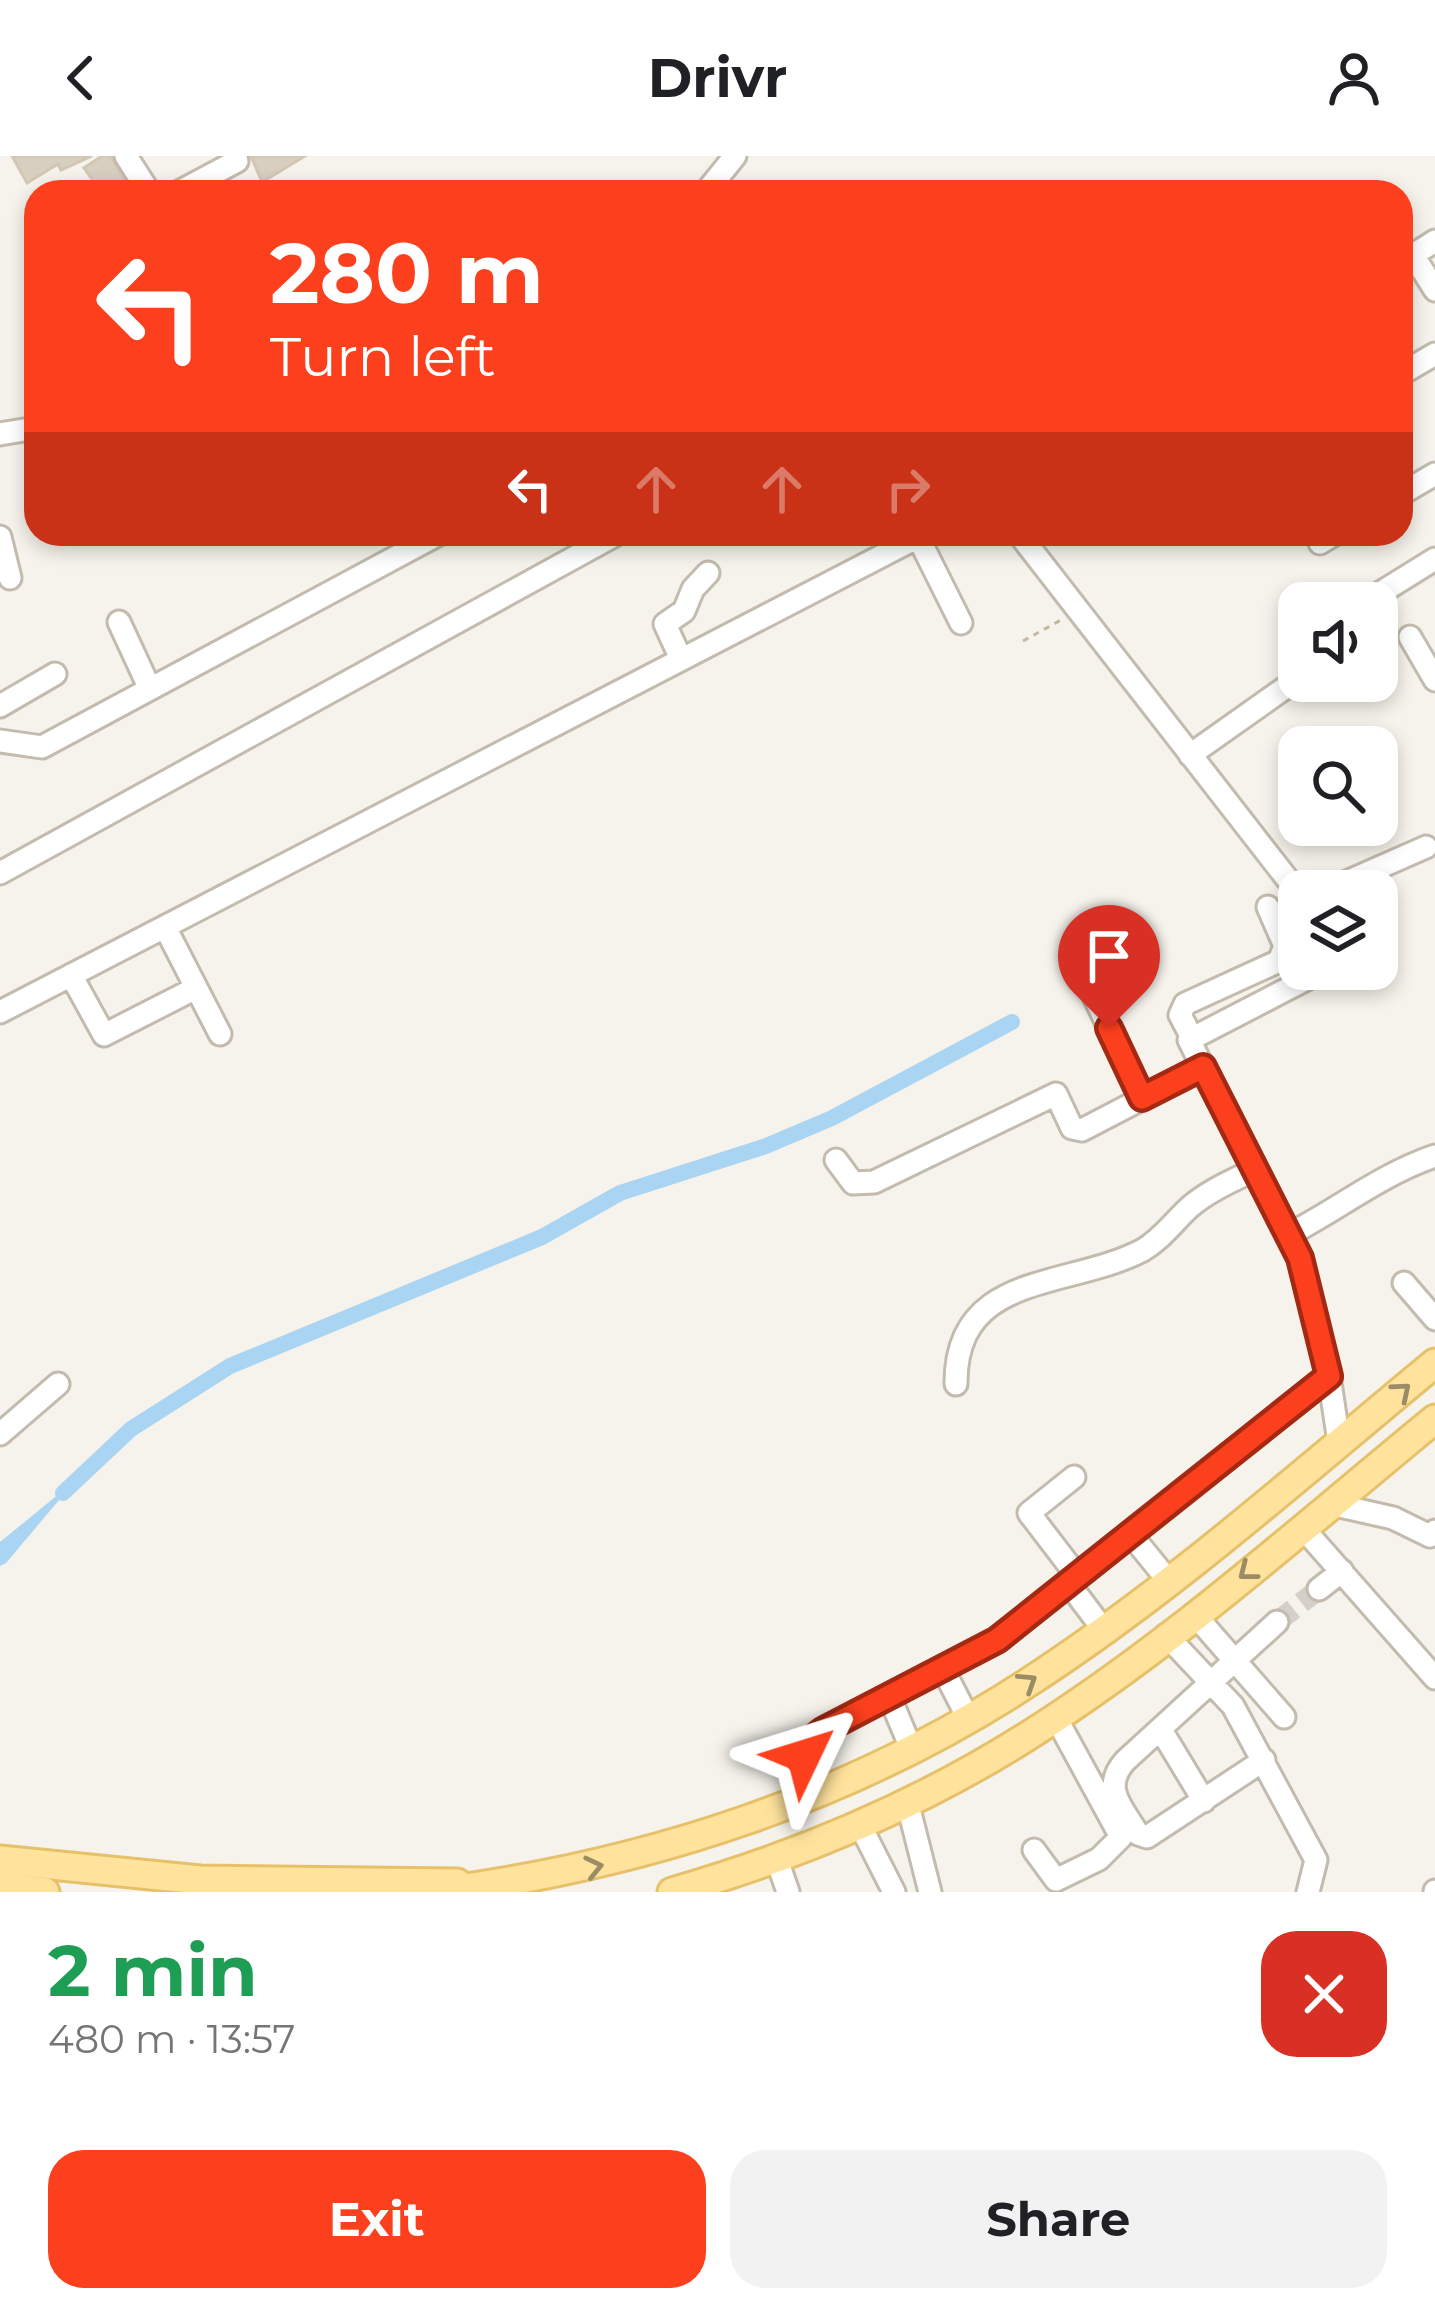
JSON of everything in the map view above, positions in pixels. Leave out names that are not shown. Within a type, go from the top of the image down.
[{"type":"main road","points":[[437,1892],[637,1856],[816,1793],[968,1718],[1103,1629],[1435,1364]]},
{"type":"main road","points":[[680,1891],[721,1885],[907,1801],[1055,1716],[1194,1614],[1435,1419]]},
{"type":"main road","points":[[0,1860],[116,1875],[252,1882],[506,1883]]},
{"type":"main road","points":[[6,1888],[45,1892]]},
{"type":"street","points":[[716,180],[735,156]]},
{"type":"street","points":[[201,180],[237,161]]},
{"type":"street","points":[[1413,265],[1435,290]]},
{"type":"street","points":[[0,537],[10,578]]},
{"type":"street","points":[[0,741],[42,747],[416,546]]},
{"type":"street","points":[[0,873],[595,546]]},
{"type":"street","points":[[0,1012],[901,546]]},
{"type":"street","points":[[926,546],[961,623]]},
{"type":"street","points":[[1028,546],[1281,870]]},
{"type":"street","points":[[1398,582],[1435,559]]},
{"type":"street","points":[[681,659],[665,624],[684,611],[693,589],[708,573]]},
{"type":"street","points":[[119,622],[150,688]]},
{"type":"street","points":[[1409,638],[1435,680]]},
{"type":"street","points":[[0,706],[55,674]]},
{"type":"street","points":[[1190,755],[1278,693]]},
{"type":"street","points":[[1374,870],[1426,847]]},
{"type":"street","points":[[1268,907],[1285,946],[1279,961],[1185,1004],[1180,1015],[1290,1234],[1329,1376],[1339,1442]]},
{"type":"street","points":[[165,927],[220,1034]]},
{"type":"street","points":[[1076,958],[1142,1098]]},
{"type":"street","points":[[71,975],[104,1035],[196,988]]},
{"type":"street","points":[[1191,1036],[1283,990]]},
{"type":"street","points":[[836,1160],[860,1186],[1051,1095],[1059,1096],[1077,1131],[1205,1070]]},
{"type":"street","points":[[1290,1234],[1345,1205],[1396,1168],[1435,1156]]},
{"type":"street","points":[[956,1384],[962,1338],[977,1315],[1010,1294],[1130,1256],[1157,1241],[1200,1199],[1256,1169]]},
{"type":"street","points":[[1404,1283],[1433,1313]]},
{"type":"street","points":[[816,1793],[804,1756],[811,1740],[944,1671],[1074,1581],[1329,1376]]},
{"type":"street","points":[[0,1434],[58,1384]]},
{"type":"street","points":[[1074,1477],[1029,1513],[1103,1629]]},
{"type":"street","points":[[1331,1504],[1393,1518],[1433,1536]]},
{"type":"street","points":[[1302,1527],[1435,1678]]},
{"type":"street","points":[[1132,1536],[1168,1579]]},
{"type":"street","points":[[1318,1589],[1342,1571]]},
{"type":"street","points":[[1194,1614],[1283,1718]]},
{"type":"street","points":[[1264,1760],[1142,1837],[1111,1789],[1115,1772],[1277,1622]]},
{"type":"street","points":[[1166,1635],[1214,1684],[1264,1760],[1316,1860],[1318,1869],[1308,1892]]},
{"type":"street","points":[[944,1671],[968,1718]]},
{"type":"street","points":[[890,1698],[911,1748]]},
{"type":"street","points":[[1034,1850],[1056,1880],[1100,1859],[1121,1837],[1055,1716]]},
{"type":"street","points":[[1161,1730],[1204,1801]]},
{"type":"street","points":[[907,1801],[930,1892]]},
{"type":"street","points":[[859,1823],[894,1892]]},
{"type":"street","points":[[776,1857],[788,1892]]},
{"type":"path","points":[[1022,641],[1077,608]]},
{"type":"water","points":[[76,1480],[6,1563],[0,1566],[0,1542]]},
{"type":"building","points":[[12,156],[92,156],[61,170],[58,164],[25,180]]},
{"type":"building","points":[[102,156],[111,156],[124,180],[92,180],[84,168]]},
{"type":"building","points":[[251,156],[305,156],[265,180]]},
{"type":"waterway","points":[[63,1493],[131,1429],[230,1366],[542,1237],[620,1193],[766,1146],[832,1118],[1012,1022]]},
{"type":"tunnel","points":[[1277,1622],[1319,1589]]},
{"type":"route","points":[[804,1756],[811,1740],[824,1730],[930,1679],[997,1640],[1329,1376],[1300,1258],[1203,1067],[1142,1098],[1109,1028]]}]
